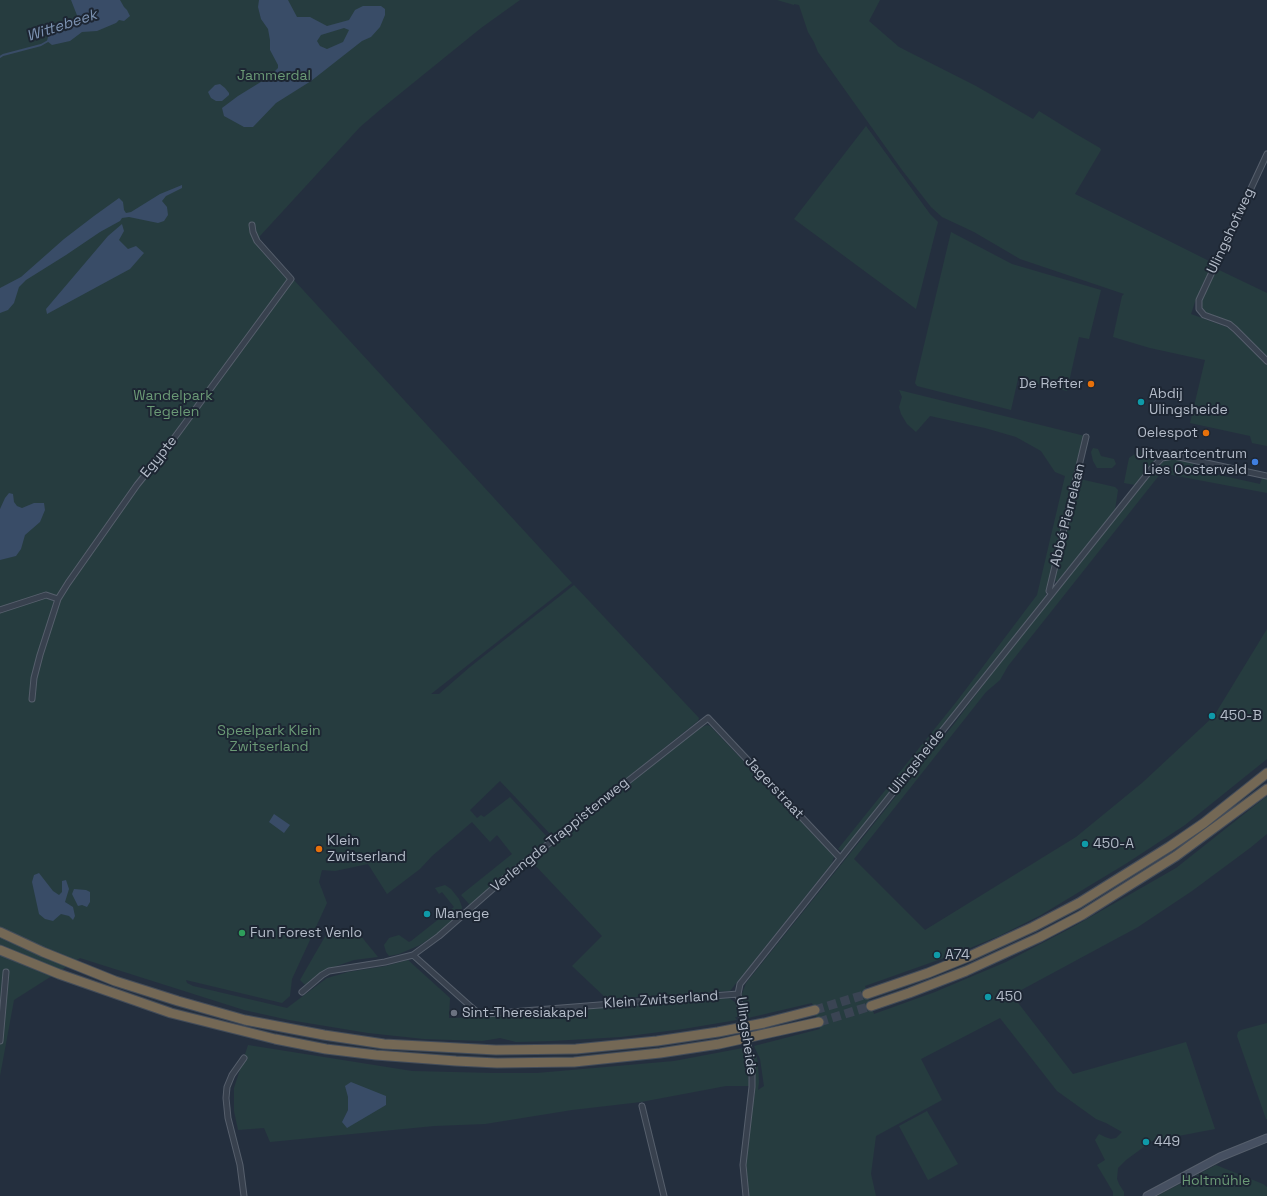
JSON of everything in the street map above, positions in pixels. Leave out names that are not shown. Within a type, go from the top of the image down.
[{"type":"highway","points":[[867,994],[928,973],[970,956],[1033,927],[1079,903],[1140,866],[1204,822],[1267,773]]},
{"type":"highway","points":[[871,1006],[966,971],[1021,946],[1082,915],[1154,871],[1203,837],[1267,789]]},
{"type":"highway","points":[[0,932],[61,960],[115,981],[211,1011],[245,1020],[324,1035],[384,1044],[496,1050],[576,1049],[656,1041],[718,1032],[815,1010]]},
{"type":"highway","points":[[0,950],[67,977],[171,1013],[238,1031],[275,1039],[326,1049],[376,1055],[491,1063],[574,1062],[660,1053],[719,1044],[819,1022]]},
{"type":"main road","points":[[1147,1196],[1220,1157],[1267,1138]]},
{"type":"street","name":"Ulingshofweg","points":[[1267,154],[1200,300],[1199,309],[1204,315],[1229,324],[1267,361]]},
{"type":"street","name":"Egypte","points":[[32,699],[34,678],[58,599],[92,547],[136,485],[169,446],[291,280],[257,241],[252,225]]},
{"type":"street","name":"Abbé Pierrelaan","points":[[1051,593],[1049,591],[1086,437]]},
{"type":"street","name":"Ulingsheide","points":[[746,1196],[743,1165],[752,1087],[752,1068],[738,994],[740,984],[986,677],[1051,593],[1153,467],[1162,458],[1174,456],[1267,476]]},
{"type":"street","points":[[0,610],[46,595],[58,599]]},
{"type":"street","name":"Jagerstraat","points":[[708,718],[840,858]]},
{"type":"street","name":"Verlengde Trappistenweg","points":[[413,955],[439,936],[505,878],[708,718]]},
{"type":"street","points":[[302,992],[329,971],[385,962],[413,955]]},
{"type":"street","name":"Klein Zwitserland","points":[[413,955],[477,1012],[486,1014],[738,994]]},
{"type":"street","points":[[0,1041],[6,972]]},
{"type":"street","points":[[244,1058],[232,1075],[227,1087],[226,1098],[228,1118],[240,1165],[244,1196]]},
{"type":"street","points":[[642,1106],[664,1196]]},
{"type":"green space","points":[[0,0],[520,0],[481,28],[360,127],[260,236],[259,242],[572,583],[431,694],[439,694],[470,667],[574,585],[699,718],[698,721],[553,837],[500,781],[470,810],[477,818],[481,815],[484,817],[510,797],[550,840],[470,905],[461,895],[512,854],[497,835],[490,842],[472,822],[432,856],[420,869],[387,894],[368,864],[335,871],[322,870],[319,882],[327,903],[292,979],[290,996],[282,1003],[186,980],[187,983],[193,986],[287,1008],[327,978],[348,972],[386,966],[408,960],[450,998],[449,1018],[488,1017],[729,998],[736,1003],[739,1017],[735,1017],[737,1020],[621,1037],[516,1042],[500,1038],[482,1041],[424,1039],[368,1033],[289,1020],[244,1010],[80,958],[14,1000],[0,1076]]},
{"type":"green space","points":[[777,0],[880,0],[869,21],[899,47],[976,86],[1033,119],[1039,111],[1100,148],[1101,150],[1075,194],[1213,263],[1191,314],[1229,328],[1267,365],[1267,446],[1252,443],[1250,436],[1190,423],[1205,360],[1150,348],[1113,337],[1122,296],[1124,294],[1020,259],[974,232],[942,217],[931,207],[902,170],[818,52],[808,32],[799,5]]},
{"type":"green space","points":[[866,126],[930,214],[938,222],[916,309],[794,219]]},
{"type":"green space","points":[[951,232],[1012,264],[1101,290],[1089,339],[1079,337],[1067,391],[1018,379],[1011,410],[917,386],[915,383]]},
{"type":"green space","points":[[1217,269],[1267,293],[1267,357],[1229,322],[1205,312],[1202,307],[1202,300]]},
{"type":"green space","points":[[899,390],[1085,436],[1045,598],[843,852],[838,849],[957,701],[1037,595],[1065,476],[1055,472],[1041,451],[1016,437],[985,428],[930,416],[916,432],[907,424],[901,414],[899,407],[902,397]]},
{"type":"green space","points":[[1093,448],[1098,449],[1101,456],[1114,459],[1116,464],[1112,468],[1097,468],[1093,461],[1091,452]]},
{"type":"green space","points":[[1140,450],[1149,453],[1154,461],[1135,485],[1124,483],[1129,458]]},
{"type":"green space","points":[[1168,459],[1194,463],[1192,469],[1260,484],[1262,478],[1267,479],[1267,493],[1161,473],[1008,666],[1000,680],[986,692],[854,859],[925,930],[1076,837],[1142,783],[1214,716],[1267,629],[1267,759],[1185,825],[1127,863],[1041,915],[999,936],[958,953],[865,986],[874,1014],[935,992],[1006,962],[1073,927],[1176,868],[1267,796],[1267,834],[1250,848],[1192,891],[1138,927],[1012,995],[1073,1074],[1186,1042],[1215,1129],[1152,1141],[1126,1160],[1118,1168],[1117,1179],[1124,1192],[1124,1196],[1113,1196],[1113,1192],[1097,1165],[1105,1160],[1095,1140],[1099,1134],[1111,1139],[1116,1138],[1122,1132],[1096,1119],[1057,1091],[1000,1018],[921,1059],[942,1100],[876,1136],[871,1174],[876,1196],[749,1196],[746,1165],[755,1093],[753,1053],[756,1053],[758,1064],[758,1090],[764,1086],[760,1059],[754,1046],[820,1029],[812,1003],[748,1018],[748,1015],[745,1015],[742,994],[746,983],[954,724],[990,676],[1119,513],[1155,469]]},
{"type":"green space","points":[[1080,479],[1115,487],[1118,490],[1115,510],[1057,582],[1054,580]]},
{"type":"green space","points":[[707,725],[710,726],[831,853],[834,857],[832,863],[730,991],[607,999],[572,966],[602,936],[532,862],[700,728]]},
{"type":"green space","points":[[445,885],[451,889],[459,899],[462,907],[461,914],[438,933],[420,945],[399,954],[389,956],[384,945],[389,938],[399,935],[409,942],[454,907],[442,892],[439,894],[435,888]]},
{"type":"green space","points":[[335,929],[360,935],[378,957],[354,960],[325,970],[305,985],[300,980],[327,933]]},
{"type":"green space","points":[[1267,1023],[1266,1119],[1237,1036],[1238,1032],[1241,1030]]},
{"type":"green space","points":[[248,1045],[412,1071],[493,1073],[537,1073],[674,1061],[743,1048],[742,1050],[746,1050],[749,1086],[726,1086],[641,1102],[572,1110],[485,1124],[434,1126],[270,1142],[264,1128],[238,1130],[234,1111],[234,1088]],"holes":[[[348,1097],[386,1105],[342,1122],[348,1110]]]},
{"type":"green space","points":[[927,1111],[958,1164],[928,1180],[899,1126]]},
{"type":"green space","name":"Holtmühle","points":[[1216,1165],[1263,1184],[1267,1187],[1267,1196],[1157,1196]]},
{"type":"water","points":[[71,0],[120,0],[130,16],[124,21],[119,20],[116,23],[97,31],[82,32],[70,41],[52,45],[47,41],[49,33],[74,18],[76,24],[80,23]]},
{"type":"water","points":[[259,0],[288,0],[297,17],[310,17],[327,26],[349,20],[355,10],[363,6],[381,6],[385,9],[385,15],[380,27],[371,37],[362,41],[311,81],[276,103],[253,127],[244,127],[224,116],[222,108],[264,80],[278,68],[278,65],[270,50],[268,29],[261,19],[258,7]],"holes":[[[344,28],[349,30],[343,42],[327,49],[320,46],[317,41],[321,35]]]},
{"type":"water","points":[[220,84],[225,88],[229,95],[222,101],[216,101],[211,98],[208,92],[215,85]]},
{"type":"water","points":[[182,185],[182,188],[166,196],[162,201],[167,207],[168,215],[164,221],[158,223],[129,217],[122,218],[120,221],[100,232],[26,280],[19,287],[14,303],[8,310],[0,313],[0,288],[21,277],[64,239],[119,198],[123,202],[126,213],[131,212],[160,194]]},
{"type":"water","points":[[122,224],[124,231],[119,240],[128,249],[136,246],[144,253],[130,269],[47,314],[46,309],[108,236]]},
{"type":"water","points":[[9,493],[13,494],[14,502],[17,506],[22,508],[34,503],[44,503],[45,510],[40,522],[25,535],[21,549],[16,556],[0,560],[0,509]]},
{"type":"water","points":[[274,814],[290,825],[284,833],[269,822]]},
{"type":"water","points":[[39,873],[53,891],[59,895],[62,892],[62,881],[66,880],[69,889],[65,902],[73,907],[75,916],[73,920],[69,916],[61,914],[53,921],[45,919],[39,914],[32,882],[34,875]]},
{"type":"water","points":[[74,889],[86,890],[90,892],[90,902],[87,907],[82,905],[78,906],[72,894]]},
{"type":"water","points":[[351,1082],[386,1096],[386,1105],[347,1128],[342,1122],[348,1110],[348,1097],[345,1086]]},
{"type":"waterway","name":"Wittebeek","points":[[0,57],[41,45],[48,41]]},
{"type":"tunnel","points":[[815,1010],[867,994]]},
{"type":"tunnel","points":[[819,1022],[871,1006]]},
{"type":"place","name":"De Refter","points":[[1091,384]]},
{"type":"place","name":"Abdij Ulingsheide","points":[[1141,402]]},
{"type":"place","name":"Oelespot","points":[[1206,433]]},
{"type":"place","name":"Uitvaartcentrum Lies Oosterveld","points":[[1255,462]]},
{"type":"place","name":"450-B","points":[[1212,716]]},
{"type":"place","name":"450-A","points":[[1085,844]]},
{"type":"place","name":"Klein Zwitserland","points":[[319,849]]},
{"type":"place","name":"Manege","points":[[427,914]]},
{"type":"place","name":"Fun Forest Venlo","points":[[242,933]]},
{"type":"place","name":"A74","points":[[937,955]]},
{"type":"place","name":"450","points":[[988,997]]},
{"type":"place","name":"Sint-Theresiakapel","points":[[454,1013]]},
{"type":"place","name":"449","points":[[1146,1142]]},
{"type":"park label","name":"Jammerdal","points":[[274,76]]},
{"type":"park label","name":"Wandelpark Tegelen","points":[[173,404]]},
{"type":"park label","name":"Speelpark Klein Zwitserland","points":[[269,740]]}]
